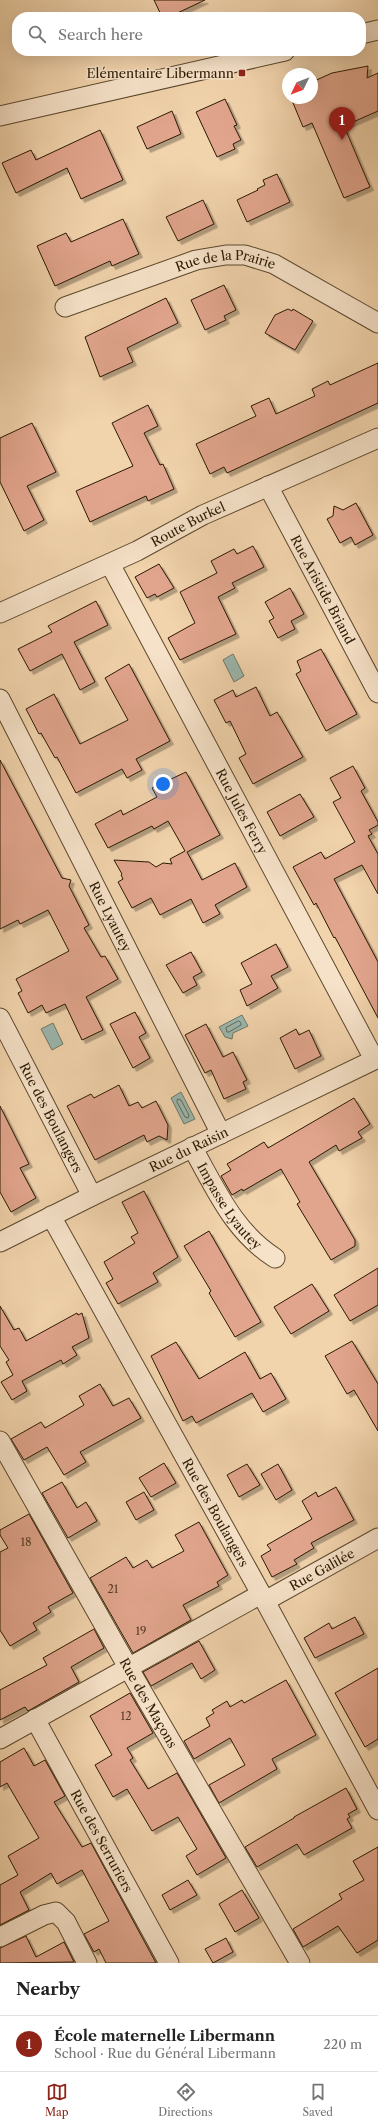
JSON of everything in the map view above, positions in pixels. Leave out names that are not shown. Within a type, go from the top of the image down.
[{"type":"street","points":[[366,33],[378,30]]},
{"type":"street","points":[[0,116],[263,56]]},
{"type":"street","name":"Rue de la Prairie","points":[[65,307],[196,260],[226,255],[245,255],[274,264],[378,323]]},
{"type":"street","name":"Route Burkel","points":[[0,613],[110,564],[147,546],[190,521],[378,438]]},
{"type":"street","name":"Rue Aristide Briand","points":[[268,486],[378,692]]},
{"type":"street","name":"Rue Jules Ferry","points":[[110,564],[376,1059]]},
{"type":"street","name":"Rue Lyautey","points":[[0,699],[221,1134]]},
{"type":"street","name":"Rue des Boulangers","points":[[0,1018],[92,1196]]},
{"type":"street","name":"Rue du Raisin","points":[[0,1242],[50,1216],[376,1059]]},
{"type":"street","name":"Impasse Lyautey","points":[[192,1147],[235,1222],[257,1245],[275,1258]]},
{"type":"street","name":"Rue des Boulangers","points":[[50,1216],[263,1597],[378,1810]]},
{"type":"street","name":"Rue des Maçons","points":[[0,1441],[129,1668],[300,1963]]},
{"type":"street","name":"Rue Galilée","points":[[0,1739],[129,1668],[378,1538]]},
{"type":"street","name":"Rue des Serruriers","points":[[35,1719],[169,1963]]},
{"type":"street","points":[[0,1938],[50,1912],[56,1912],[66,1922],[87,1963]]},
{"type":"water","points":[[233,654],[244,676],[234,682],[223,660]]},
{"type":"water","points":[[242,1015],[248,1026],[233,1033],[232,1039],[225,1037],[219,1027]]},
{"type":"water","points":[[53,1023],[63,1044],[52,1050],[41,1029]]},
{"type":"water","points":[[181,1092],[195,1119],[184,1124],[171,1098]]},
{"type":"building","points":[[154,0],[205,0],[180,12],[160,12]]},
{"type":"building","points":[[368,66],[367,78],[378,73],[378,111],[344,126],[370,187],[344,198],[312,123],[303,127],[293,104],[318,104],[318,79],[332,73]]},
{"type":"building","points":[[225,99],[237,125],[234,126],[241,140],[233,144],[235,149],[217,157],[196,112]]},
{"type":"building","points":[[172,111],[181,134],[147,149],[137,127]]},
{"type":"building","points":[[100,130],[123,180],[81,199],[67,168],[16,193],[2,163],[31,150],[36,160]]},
{"type":"building","points":[[277,174],[290,202],[247,222],[237,200],[258,190],[257,189],[265,185],[263,180]]},
{"type":"building","points":[[203,200],[214,224],[178,241],[166,217]]},
{"type":"building","points":[[123,219],[139,254],[112,266],[110,261],[55,286],[37,246],[66,233],[71,242]]},
{"type":"building","points":[[224,285],[236,310],[224,316],[226,320],[205,330],[191,300]]},
{"type":"building","points":[[166,298],[178,323],[127,348],[133,362],[100,377],[85,337]]},
{"type":"building","points":[[288,309],[292,311],[293,309],[313,321],[295,350],[265,333],[275,315]]},
{"type":"building","points":[[378,363],[378,403],[227,473],[224,467],[210,474],[196,444],[256,416],[251,406],[269,398],[276,414],[315,396],[312,389],[328,381],[330,385]]},
{"type":"building","points":[[148,405],[158,426],[144,433],[160,465],[163,464],[174,489],[148,501],[146,496],[90,522],[76,491],[133,466],[112,423]]},
{"type":"building","points":[[32,423],[56,472],[27,486],[44,520],[24,531],[0,482],[0,438]]},
{"type":"building","points":[[356,503],[373,535],[355,545],[351,537],[340,543],[327,519],[333,516],[334,506],[343,510]]},
{"type":"building","points":[[253,546],[264,567],[232,583],[235,588],[218,597],[236,634],[180,660],[168,638],[195,623],[180,592],[217,573],[211,561],[234,549],[237,554]]},
{"type":"building","points":[[159,564],[174,588],[157,597],[155,594],[147,598],[135,577]]},
{"type":"building","points":[[290,588],[304,614],[291,621],[295,629],[278,638],[269,621],[274,618],[265,602]]},
{"type":"building","points":[[96,601],[108,625],[74,642],[95,682],[80,690],[62,654],[30,671],[18,649],[52,632],[48,626]]},
{"type":"building","points":[[321,649],[357,714],[326,731],[296,674],[301,671],[297,661]]},
{"type":"building","points":[[129,664],[170,741],[136,759],[142,770],[127,778],[122,769],[76,793],[57,757],[55,758],[41,733],[39,734],[26,709],[54,694],[80,744],[128,720],[105,678]]},
{"type":"building","points":[[256,687],[270,716],[277,712],[303,757],[253,784],[239,758],[246,754],[230,721],[226,723],[214,700],[233,690],[236,697]]},
{"type":"building","points":[[0,760],[62,878],[71,880],[69,886],[89,925],[84,928],[101,957],[105,956],[118,979],[86,997],[103,1030],[82,1040],[65,1004],[46,1013],[42,1005],[28,1013],[18,993],[22,991],[16,979],[69,951],[48,910],[20,924],[18,920],[0,929]]},
{"type":"building","points":[[353,766],[365,788],[361,791],[378,822],[378,825],[369,830],[372,834],[368,836],[378,854],[378,894],[362,865],[334,879],[378,962],[378,1018],[316,903],[314,905],[293,867],[321,852],[325,859],[355,842],[333,802],[341,798],[330,778]]},
{"type":"building","points":[[186,772],[220,835],[187,852],[202,880],[235,863],[247,887],[215,905],[220,914],[203,923],[191,899],[160,915],[151,898],[132,908],[118,882],[123,879],[122,874],[114,860],[149,862],[156,867],[163,863],[172,864],[170,859],[185,851],[168,821],[154,829],[152,826],[108,848],[95,824],[121,810],[123,815],[157,797],[152,788]]},
{"type":"building","points":[[300,794],[314,817],[280,836],[267,812]]},
{"type":"building","points":[[276,944],[288,967],[271,976],[278,988],[247,1006],[240,990],[252,984],[241,963]]},
{"type":"building","points":[[191,952],[202,972],[193,977],[197,985],[183,993],[166,965]]},
{"type":"building","points":[[135,1012],[146,1033],[139,1037],[150,1058],[133,1068],[110,1024]]},
{"type":"building","points":[[206,1024],[223,1057],[233,1052],[247,1080],[243,1082],[246,1089],[224,1099],[211,1070],[205,1073],[185,1035]]},
{"type":"building","points":[[296,1029],[299,1035],[309,1030],[321,1056],[295,1069],[280,1038]]},
{"type":"building","points":[[119,1085],[129,1106],[138,1102],[142,1108],[156,1101],[168,1125],[167,1140],[159,1136],[147,1142],[144,1135],[95,1160],[67,1106],[91,1094],[94,1098]]},
{"type":"building","points":[[354,1098],[370,1124],[358,1132],[362,1138],[339,1151],[336,1145],[309,1162],[355,1240],[355,1246],[331,1260],[297,1204],[300,1202],[281,1169],[243,1191],[242,1189],[232,1195],[221,1176],[231,1170],[227,1164],[264,1142],[268,1148]]},
{"type":"building","points":[[0,1106],[29,1164],[20,1168],[36,1198],[11,1212],[0,1192]]},
{"type":"building","points":[[144,1191],[178,1257],[153,1273],[158,1282],[118,1304],[106,1283],[113,1279],[104,1262],[135,1243],[131,1237],[138,1233],[122,1202]]},
{"type":"building","points":[[209,1231],[261,1322],[235,1337],[209,1293],[211,1291],[184,1246]]},
{"type":"building","points":[[378,1268],[378,1305],[350,1321],[334,1295]]},
{"type":"building","points":[[312,1284],[329,1311],[291,1334],[274,1307]]},
{"type":"building","points":[[0,1306],[14,1330],[19,1328],[26,1341],[77,1313],[78,1315],[82,1313],[89,1338],[72,1347],[77,1355],[63,1364],[61,1360],[22,1381],[27,1391],[12,1400],[1,1382],[13,1375],[6,1362],[9,1360],[0,1346]]},
{"type":"building","points":[[352,1341],[378,1384],[378,1431],[354,1390],[347,1394],[325,1356]]},
{"type":"building","points":[[176,1342],[199,1379],[245,1352],[260,1379],[271,1373],[286,1399],[263,1412],[252,1393],[196,1423],[192,1416],[183,1421],[151,1356]]},
{"type":"building","points":[[100,1384],[113,1406],[129,1398],[141,1418],[80,1452],[86,1462],[64,1475],[47,1447],[24,1460],[11,1439],[41,1422],[45,1428],[84,1405],[79,1396]]},
{"type":"building","points":[[164,1463],[176,1483],[151,1497],[139,1478]]},
{"type":"building","points":[[247,1464],[260,1485],[239,1497],[227,1475]]},
{"type":"building","points":[[278,1464],[292,1490],[276,1500],[261,1474]]},
{"type":"building","points":[[62,1482],[77,1508],[86,1502],[97,1521],[68,1538],[42,1493]]},
{"type":"building","points":[[336,1487],[354,1520],[311,1543],[314,1548],[294,1560],[297,1564],[272,1577],[261,1556],[271,1550],[267,1545],[312,1519],[302,1501],[316,1492],[318,1497]]},
{"type":"building","points":[[144,1492],[154,1510],[136,1520],[126,1502]]},
{"type":"building","points":[[29,1514],[73,1593],[48,1607],[51,1612],[33,1623],[37,1630],[10,1646],[0,1630],[0,1552],[8,1548],[0,1535],[0,1530]]},
{"type":"building","points":[[199,1522],[228,1575],[217,1582],[219,1586],[183,1605],[191,1620],[133,1653],[90,1578],[126,1557],[133,1568],[147,1560],[152,1568],[184,1551],[175,1535]]},
{"type":"building","points":[[355,1617],[364,1634],[315,1658],[304,1638],[329,1623],[332,1629]]},
{"type":"building","points":[[94,1629],[104,1648],[71,1667],[79,1682],[28,1711],[25,1707],[0,1720],[0,1690],[47,1665],[43,1658]]},
{"type":"building","points":[[199,1641],[215,1670],[201,1679],[192,1663],[151,1686],[143,1672]]},
{"type":"building","points":[[378,1668],[378,1739],[365,1747],[335,1693]]},
{"type":"building","points":[[286,1680],[316,1735],[272,1759],[277,1769],[219,1803],[209,1785],[245,1765],[230,1738],[194,1759],[184,1741],[210,1726],[206,1718],[214,1713],[212,1710],[227,1701],[230,1707],[242,1700],[244,1703]]},
{"type":"building","points":[[130,1693],[153,1733],[127,1748],[133,1758],[130,1760],[148,1789],[177,1773],[226,1858],[197,1875],[186,1856],[197,1849],[178,1817],[152,1831],[127,1789],[113,1797],[95,1765],[112,1755],[90,1716]]},
{"type":"building","points":[[24,1748],[34,1766],[45,1760],[65,1796],[54,1802],[82,1847],[91,1843],[156,1963],[106,1963],[99,1949],[94,1952],[84,1934],[109,1921],[82,1870],[57,1884],[51,1873],[20,1892],[29,1910],[0,1925],[0,1885],[18,1875],[8,1856],[39,1838],[7,1783],[0,1787],[0,1762]]},
{"type":"building","points":[[346,1788],[357,1809],[348,1814],[350,1817],[347,1819],[352,1828],[304,1855],[297,1844],[257,1867],[245,1847]]},
{"type":"building","points":[[378,1847],[378,1940],[357,1953],[338,1926],[303,1947],[293,1929],[342,1899],[339,1894],[364,1880],[353,1861]]},
{"type":"building","points":[[188,1880],[197,1895],[170,1910],[162,1895]]},
{"type":"building","points":[[242,1890],[259,1918],[235,1932],[219,1904]]},
{"type":"building","points":[[26,1936],[36,1957],[64,1942],[74,1962],[0,1963],[0,1948]]},
{"type":"building","points":[[226,1938],[233,1952],[213,1963],[205,1949]]},
{"type":"place","name":"Elémentaire Libermann","points":[[242,73]]},
{"type":"place","name":"École maternelle Libermann","points":[[342,140]]}]
